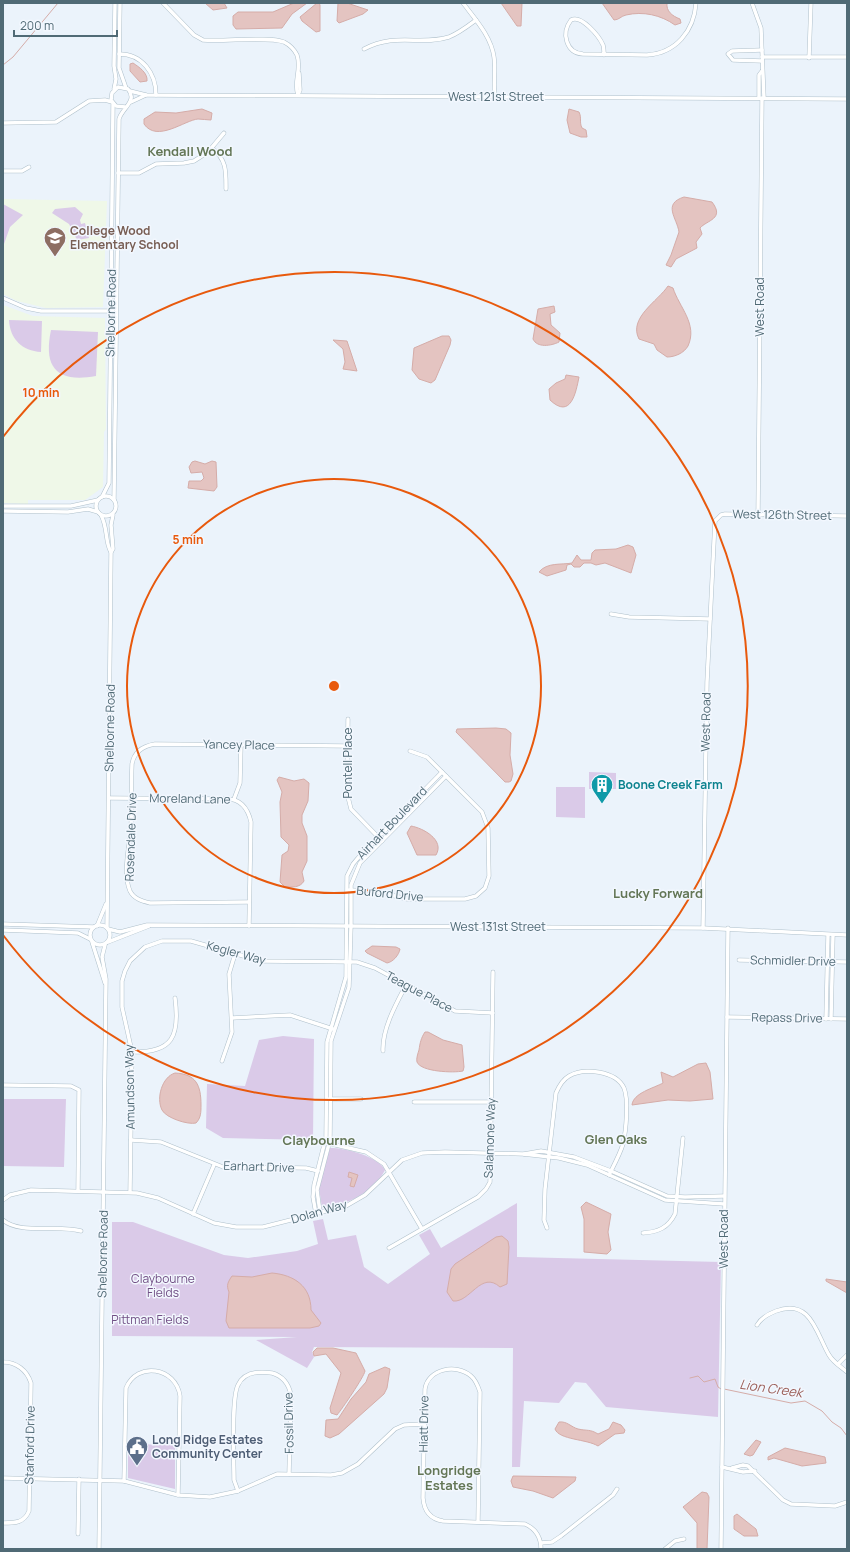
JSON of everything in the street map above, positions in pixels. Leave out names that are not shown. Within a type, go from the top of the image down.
[{"type":"street","points":[[105,100],[114,90],[116,79],[114,66],[115,3]]},
{"type":"street","points":[[120,3],[120,72],[126,88]]},
{"type":"street","points":[[163,3],[194,35],[203,40],[277,41],[292,47],[297,55],[298,72],[296,88],[298,95]]},
{"type":"street","points":[[463,3],[489,40],[493,52],[495,97]]},
{"type":"street","points":[[604,55],[603,45],[583,20],[576,18],[571,20],[567,27],[567,39],[570,49],[578,54],[604,55],[647,55],[664,52],[674,46],[688,33],[694,18],[696,3]]},
{"type":"street","name":"West Road","points":[[752,3],[761,28],[762,70],[764,75],[761,98],[758,515]]},
{"type":"street","points":[[809,58],[811,3]]},
{"type":"street","points":[[364,49],[386,40],[438,39],[449,37],[476,20]]},
{"type":"street","points":[[762,50],[732,51],[728,54],[733,60],[847,57]]},
{"type":"street","points":[[119,54],[134,56],[146,65],[154,79],[156,95]]},
{"type":"street","points":[[3,123],[56,122],[88,101],[105,100],[119,107],[125,107],[131,102],[132,97],[130,91],[126,88],[120,87],[114,90]]},
{"type":"street","name":"West 121st Street","points":[[130,91],[146,95],[847,99]]},
{"type":"street","points":[[111,95],[113,103]]},
{"type":"street","name":"West 121st Street","points":[[131,102],[146,95]]},
{"type":"street","name":"Shelborne Road","points":[[102,497],[109,483],[113,103]]},
{"type":"street","name":"Shelborne Road","points":[[114,500],[119,119],[125,107]]},
{"type":"street","points":[[118,173],[139,173],[156,164],[191,162],[201,157],[212,148],[224,133]]},
{"type":"street","points":[[212,148],[222,156],[226,170],[226,189]]},
{"type":"street","points":[[3,171],[22,171],[29,167]]},
{"type":"street","points":[[3,298],[38,311],[116,311]]},
{"type":"street","points":[[3,506],[71,506],[98,500],[102,497],[108,496],[114,500],[117,509],[113,514],[106,517],[88,509],[68,512],[3,511]]},
{"type":"street","points":[[98,500],[96,506],[99,514]]},
{"type":"street","name":"Shelborne Road","points":[[99,514],[106,527],[108,548],[111,552]]},
{"type":"street","name":"Shelborne Road","points":[[107,928],[106,904],[109,798],[111,552],[114,549],[111,525],[113,514]]},
{"type":"street","name":"West 126th Street","points":[[717,517],[725,514],[847,516]]},
{"type":"street","name":"West Road","points":[[703,928],[705,742],[714,523],[717,517]]},
{"type":"street","points":[[611,614],[630,617],[710,619]]},
{"type":"street","name":"Pontell Place","points":[[348,719],[347,793],[349,804],[351,809],[382,841]]},
{"type":"street","name":"Yancey Place","points":[[134,756],[142,748],[155,744],[347,746]]},
{"type":"street","points":[[234,799],[240,783],[241,745]]},
{"type":"street","points":[[410,751],[427,757],[446,776]]},
{"type":"street","name":"Rosendale Drive","points":[[134,756],[132,764],[128,884],[132,894],[136,898],[150,903],[249,902]]},
{"type":"street","name":"Airhart Boulevard","points":[[348,962],[346,926],[347,876],[353,864],[442,772]]},
{"type":"street","name":"Airhart Boulevard","points":[[348,962],[351,926],[351,890],[352,880],[356,868],[446,776]]},
{"type":"street","name":"Buford Drive","points":[[346,890],[374,891],[407,899],[465,899],[476,896],[481,892],[488,883],[489,876],[488,823],[482,812],[446,776]]},
{"type":"street","name":"Moreland Lane","points":[[109,798],[234,799],[247,810],[250,822],[249,926]]},
{"type":"street","name":"Shelborne Road","points":[[95,926],[106,904]]},
{"type":"street","points":[[3,924],[95,926],[107,928],[110,934],[106,943],[96,945],[91,940],[78,933],[3,930]]},
{"type":"street","points":[[91,940],[90,932],[95,926]]},
{"type":"street","name":"West 131st Street","points":[[107,928],[118,932],[139,926],[728,928],[847,935]]},
{"type":"street","name":"West 131st Street","points":[[106,943],[149,926]]},
{"type":"street","name":"West Road","points":[[721,1549],[728,928]]},
{"type":"street","points":[[828,935],[828,1019]]},
{"type":"street","points":[[828,1019],[833,935]]},
{"type":"street","name":"Shelborne Road","points":[[91,940],[105,983]]},
{"type":"street","name":"Kegler Way","points":[[130,961],[145,947],[168,941],[191,941],[235,954],[270,962],[348,962]]},
{"type":"street","name":"Shelborne Road","points":[[99,1549],[106,973],[102,957],[106,943]]},
{"type":"street","points":[[222,1061],[230,1039],[232,1018],[229,974],[235,954]]},
{"type":"street","name":"Schmidler Drive","points":[[739,960],[847,962]]},
{"type":"street","name":"Amundson Way","points":[[130,961],[123,976],[122,1001],[132,1052],[130,1192]]},
{"type":"street","points":[[318,1213],[313,1189],[327,1143],[328,1099],[326,1048],[349,987],[348,962]]},
{"type":"street","name":"Teague Place","points":[[348,962],[371,966],[455,1011],[493,1013]]},
{"type":"street","name":"Salamone Way","points":[[389,1248],[482,1194],[490,1182],[492,1153],[493,972]]},
{"type":"street","points":[[383,1051],[383,1044],[387,1030],[399,998],[406,985]]},
{"type":"street","points":[[132,1052],[152,1052],[162,1048],[170,1041],[178,1023],[175,998]]},
{"type":"street","points":[[232,1018],[290,1015],[332,1029]]},
{"type":"street","name":"Repass Drive","points":[[727,1017],[847,1020]]},
{"type":"street","points":[[547,1228],[544,1220],[545,1189],[554,1105],[558,1086],[570,1076],[577,1073],[606,1074],[619,1080],[624,1089],[626,1097],[623,1144],[610,1173]]},
{"type":"street","points":[[3,1085],[71,1086],[77,1088],[80,1094],[78,1190]]},
{"type":"street","points":[[328,1099],[361,1099]]},
{"type":"street","points":[[414,1102],[492,1102]]},
{"type":"street","points":[[643,1233],[658,1231],[666,1227],[675,1214],[683,1138]]},
{"type":"street","name":"Earhart Drive","points":[[131,1140],[161,1142],[214,1165],[228,1168],[306,1168],[319,1171]]},
{"type":"street","points":[[327,1143],[366,1152],[380,1160],[389,1171],[422,1229]]},
{"type":"street","name":"Dolan Way","points":[[3,1200],[10,1196],[31,1190],[130,1192],[152,1196],[214,1222],[245,1228],[270,1226],[346,1206],[365,1195],[402,1160],[422,1153],[492,1153],[549,1155],[610,1173],[660,1194],[677,1199],[724,1204]]},
{"type":"street","points":[[193,1214],[214,1165]]},
{"type":"street","name":"Dolan Way","points":[[677,1199],[724,1196]]},
{"type":"street","points":[[3,1220],[18,1227],[72,1228],[81,1231]]},
{"type":"street","points":[[757,1325],[760,1319],[776,1311],[786,1309],[801,1311],[811,1319],[829,1355],[847,1372]]},
{"type":"street","points":[[838,1364],[847,1355]]},
{"type":"street","name":"Stanford Drive","points":[[3,1362],[14,1364],[24,1370],[30,1383],[29,1511],[24,1520],[14,1523],[3,1523]]},
{"type":"street","name":"Hiatt Drive","points":[[452,1370],[465,1372],[472,1377],[480,1392],[478,1522],[443,1522],[432,1517],[425,1510],[424,1424],[425,1393],[428,1380],[436,1373],[452,1370]]},
{"type":"street","points":[[124,1481],[125,1391],[133,1377],[147,1371],[164,1373],[173,1379],[178,1385],[180,1396],[178,1495]]},
{"type":"street","name":"Fossil Drive","points":[[238,1491],[234,1480],[235,1394],[241,1380],[247,1375],[255,1373],[275,1374],[285,1380],[289,1388],[291,1395],[289,1474]]},
{"type":"street","points":[[3,1478],[124,1481],[178,1495],[210,1497],[238,1491],[273,1475],[331,1475],[346,1472],[358,1464],[395,1429],[409,1424],[424,1424]]},
{"type":"street","points":[[732,1468],[746,1465],[755,1471],[783,1500],[791,1504],[834,1506],[847,1502]]},
{"type":"street","points":[[722,1467],[732,1468],[743,1472],[755,1471]]},
{"type":"street","points":[[78,1534],[79,1480]]},
{"type":"street","points":[[541,1543],[552,1542],[561,1536],[613,1495],[617,1488]]},
{"type":"street","points":[[478,1522],[525,1524],[535,1530],[541,1543],[541,1549]]},
{"type":"street","points":[[665,1549],[675,1541],[684,1539]]},
{"type":"shaded area","points":[[205,3],[224,3],[227,8],[213,10]]},
{"type":"shaded area","points":[[294,3],[307,3],[292,14],[282,28],[236,29],[233,25],[233,16],[238,12],[273,12]]},
{"type":"shaded area","points":[[317,3],[320,5],[320,31],[316,32],[302,21],[300,17]]},
{"type":"shaded area","points":[[338,3],[347,3],[368,10],[363,14],[339,23],[337,21]]},
{"type":"shaded area","points":[[501,3],[522,3],[521,26],[517,26]]},
{"type":"shaded area","points":[[602,3],[667,3],[669,11],[672,15],[680,19],[681,23],[675,25],[658,16],[639,13],[626,15],[614,20]]},
{"type":"shaded area","points":[[133,63],[145,73],[147,81],[140,82],[130,71],[130,64]]},
{"type":"shaded area","points":[[202,109],[212,113],[211,120],[192,120],[163,131],[150,129],[144,124],[144,119],[155,112],[176,113]]},
{"type":"shaded area","points":[[569,109],[579,112],[581,126],[586,130],[587,137],[581,137],[570,133],[567,120]]},
{"type":"shaded area","points":[[684,197],[712,202],[717,212],[714,218],[700,228],[702,234],[696,242],[697,248],[676,259],[671,267],[666,265],[679,232],[672,212],[672,207],[677,200]]},
{"type":"shaded area","name":"College Wood Elementary School","points":[[3,199],[107,201],[103,307],[46,308],[17,301],[3,294]]},
{"type":"shaded area","points":[[668,286],[673,288],[691,330],[688,346],[684,351],[667,357],[657,350],[654,344],[639,339],[637,324],[646,310]]},
{"type":"shaded area","points":[[3,305],[33,316],[105,318],[106,429],[104,432],[103,487],[85,500],[28,500],[28,504],[3,503]]},
{"type":"shaded area","points":[[554,306],[555,312],[550,314],[551,325],[560,333],[559,342],[548,345],[538,344],[533,339],[538,309]]},
{"type":"shaded area","points":[[442,336],[449,336],[451,340],[435,380],[431,383],[419,379],[412,370],[414,348]]},
{"type":"shaded area","points":[[333,340],[347,341],[357,371],[343,369],[345,362],[343,349]]},
{"type":"shaded area","points":[[566,375],[579,377],[571,402],[563,407],[550,400],[549,389],[556,383],[565,379]]},
{"type":"shaded area","points":[[195,461],[205,464],[212,461],[216,462],[217,487],[214,491],[188,488],[189,481],[201,481],[204,478],[202,472],[191,473],[189,467],[192,462]]},
{"type":"shaded area","points":[[628,545],[633,547],[636,555],[631,573],[605,563],[596,565],[584,563],[580,567],[574,567],[571,564],[567,565],[566,570],[547,576],[539,572],[550,565],[572,563],[577,555],[581,560],[591,560],[592,553],[595,550],[616,549]]},
{"type":"shaded area","points":[[457,729],[506,729],[511,733],[510,755],[513,774],[511,781],[509,782],[505,782],[456,732]]},
{"type":"shaded area","points":[[279,777],[294,781],[304,779],[309,783],[308,801],[302,815],[302,823],[307,836],[307,861],[302,872],[304,881],[296,887],[285,887],[280,882],[282,855],[288,851],[289,845],[281,837],[280,802],[282,792],[277,780]]},
{"type":"shaded area","points":[[411,826],[427,832],[435,840],[438,844],[436,855],[417,855],[407,833]]},
{"type":"shaded area","points":[[372,946],[396,947],[400,949],[395,958],[387,963],[365,951]]},
{"type":"shaded area","points":[[425,1032],[428,1032],[443,1040],[462,1045],[463,1071],[453,1072],[431,1070],[425,1068],[417,1062],[421,1041]]},
{"type":"shaded area","points":[[706,1063],[710,1072],[713,1099],[690,1101],[668,1100],[632,1105],[636,1097],[644,1091],[663,1083],[661,1072],[673,1077],[698,1064]]},
{"type":"shaded area","points":[[175,1073],[192,1078],[198,1086],[201,1098],[201,1110],[200,1117],[196,1123],[188,1123],[178,1120],[168,1116],[162,1110],[160,1105],[161,1088],[170,1075]]},
{"type":"shaded area","points":[[349,1172],[358,1175],[354,1187],[350,1186],[352,1178],[348,1177]]},
{"type":"shaded area","points":[[586,1202],[611,1214],[608,1232],[611,1250],[607,1254],[584,1252],[584,1219],[581,1207]]},
{"type":"shaded area","points":[[502,1236],[508,1241],[509,1247],[507,1284],[500,1287],[493,1283],[487,1282],[481,1284],[465,1297],[453,1301],[447,1292],[451,1269],[455,1264],[496,1237]]},
{"type":"shaded area","points":[[272,1273],[287,1276],[300,1283],[308,1294],[311,1310],[321,1323],[319,1326],[310,1328],[229,1328],[226,1321],[229,1292],[228,1285],[232,1276],[252,1277]]},
{"type":"shaded area","points":[[826,1279],[847,1282],[847,1293],[826,1281]]},
{"type":"shaded area","points":[[317,1348],[333,1348],[356,1353],[365,1371],[357,1386],[337,1415],[331,1413],[330,1408],[341,1373],[326,1354],[314,1356],[313,1352]]},
{"type":"shaded area","points":[[385,1367],[390,1369],[387,1388],[384,1394],[339,1434],[330,1438],[325,1436],[326,1420],[338,1419],[351,1399],[366,1382],[369,1374]]},
{"type":"shaded area","points":[[559,1422],[564,1422],[578,1429],[595,1432],[598,1434],[609,1429],[613,1422],[621,1425],[625,1430],[624,1433],[615,1434],[598,1446],[558,1433],[555,1429]]},
{"type":"shaded area","points":[[756,1440],[761,1442],[753,1455],[750,1456],[744,1454]]},
{"type":"shaded area","points":[[785,1448],[825,1457],[826,1463],[802,1466],[774,1458],[768,1460],[768,1457]]},
{"type":"shaded area","points":[[513,1476],[576,1477],[575,1481],[553,1498],[533,1491],[513,1487],[511,1481]]},
{"type":"shaded area","points":[[702,1492],[707,1493],[709,1497],[707,1549],[697,1549],[697,1523],[683,1507]]},
{"type":"shaded area","points":[[737,1514],[756,1529],[758,1536],[744,1536],[734,1529],[734,1516]]},
{"type":"green space","points":[[3,204],[23,215],[10,227],[4,244]]},
{"type":"green space","points":[[75,207],[83,214],[80,220],[81,224],[85,223],[89,238],[77,240],[69,224],[52,213],[55,209]]},
{"type":"green space","points":[[9,320],[42,321],[41,352],[28,349],[18,343],[12,333]]},
{"type":"green space","points":[[51,330],[98,332],[96,376],[83,378],[71,377],[63,375],[56,370],[51,363],[49,354]]},
{"type":"green space","points":[[589,772],[616,773],[616,789],[589,789]]},
{"type":"green space","points":[[556,787],[585,787],[585,818],[556,817]]},
{"type":"green space","points":[[283,1036],[314,1039],[313,1140],[223,1138],[206,1128],[207,1084],[245,1086],[259,1040]]},
{"type":"green space","points":[[3,1099],[66,1099],[64,1167],[3,1166]]},
{"type":"green space","points":[[330,1148],[344,1149],[368,1157],[376,1161],[385,1170],[374,1185],[367,1191],[342,1204],[325,1209],[322,1208],[319,1188]]},
{"type":"green space","points":[[517,1203],[517,1257],[721,1262],[718,1417],[606,1407],[586,1383],[575,1382],[559,1403],[524,1401],[520,1467],[512,1467],[513,1348],[314,1347],[312,1352],[314,1357],[307,1368],[256,1340],[297,1337],[112,1336],[112,1222],[133,1222],[224,1255],[248,1258],[297,1251],[318,1244],[313,1221],[323,1219],[328,1240],[356,1235],[364,1267],[388,1284],[430,1254],[419,1235],[430,1229],[441,1248]]},
{"type":"green space","points":[[128,1444],[175,1445],[175,1489],[128,1478]]},
{"type":"waterway","points":[[3,65],[13,57],[58,3]]},
{"type":"waterway","name":"Lion Creek","points":[[690,1378],[698,1376],[704,1382],[715,1379],[718,1387],[721,1389]]},
{"type":"waterway","name":"Lion Creek","points":[[724,1389],[791,1403],[805,1401],[822,1411],[832,1422],[841,1428],[847,1436]]},
{"type":"place","name":"College Wood Elementary School","points":[[55,258]]},
{"type":"place","name":"Boone Creek Farm","points":[[602,804]]},
{"type":"place","name":"Long Ridge Estates Community Center","points":[[137,1466]]},
{"type":"district","name":"Kendall Wood","points":[[190,151]]},
{"type":"district","name":"Lucky Forward","points":[[658,893]]},
{"type":"district","name":"Glen Oaks","points":[[616,1139]]},
{"type":"district","name":"Claybourne","points":[[319,1140]]},
{"type":"district","name":"Longridge Estates","points":[[449,1478]]},
{"type":"park label","name":"Claybourne Fields","points":[[163,1286]]},
{"type":"park label","name":"Pittman Fields","points":[[150,1320]]}]
